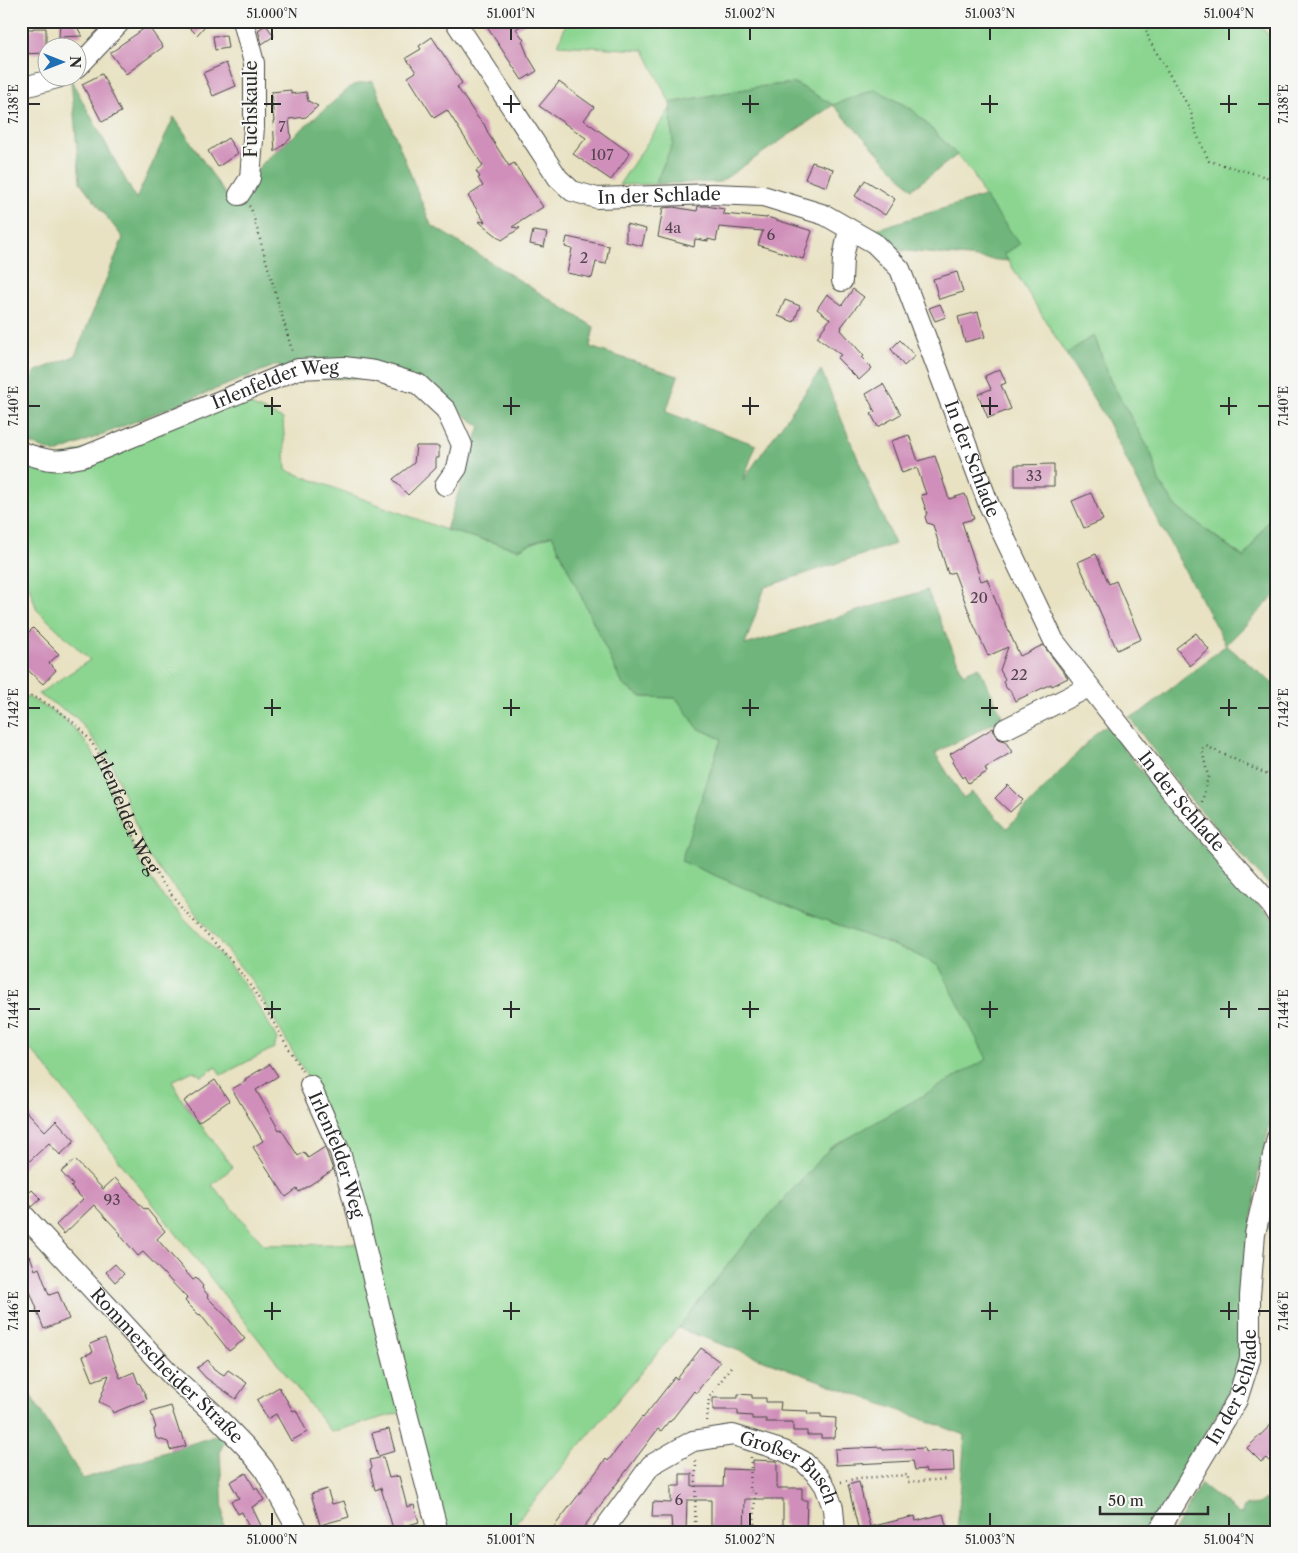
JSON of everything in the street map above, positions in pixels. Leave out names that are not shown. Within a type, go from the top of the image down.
[{"type":"street","points":[[88,56],[121,21]]},
{"type":"street","name":"Fuchskaule","points":[[239,195],[250,178],[254,127],[254,63],[243,21]]},
{"type":"street","name":"In der Schlade","points":[[455,21],[558,178],[572,191],[597,198],[713,194],[763,196],[825,215],[874,243],[900,269],[989,505],[1054,641],[1183,806],[1271,905],[1277,915]]},
{"type":"street","points":[[21,88],[38,83]]},
{"type":"street","points":[[842,281],[843,258],[849,229]]},
{"type":"street","name":"Irlenfelder Weg","points":[[21,452],[44,460],[64,461],[84,457],[298,369],[344,367],[375,371],[418,384],[446,410],[462,445],[457,468],[445,485]]},
{"type":"street","points":[[1005,729],[1089,687]]},
{"type":"street","name":"Irlenfelder Weg","points":[[310,1085],[343,1161],[438,1532]]},
{"type":"street","name":"In der Schlade","points":[[1158,1532],[1237,1400],[1250,1359],[1250,1296],[1255,1234],[1274,1174],[1277,1138]]},
{"type":"street","name":"Rommerscheider Straße","points":[[21,1212],[160,1362],[248,1448],[264,1469],[298,1532]]},
{"type":"street","name":"Großer Busch","points":[[602,1532],[652,1465],[693,1441],[733,1435],[784,1451],[803,1461],[825,1486],[833,1508],[835,1532]]},
{"type":"path","points":[[1146,21],[1149,40],[1190,109],[1197,135],[1208,161],[1277,180]]},
{"type":"path","points":[[239,195],[251,208],[298,369]]},
{"type":"path","name":"Irlenfelder Weg","points":[[21,693],[66,716],[85,734],[107,767],[133,838],[193,921],[233,962],[249,984],[310,1085]]},
{"type":"path","points":[[1183,806],[1202,802],[1208,777],[1202,749],[1206,746],[1277,779]]},
{"type":"path","points":[[695,1532],[701,1440],[709,1398],[732,1365]]},
{"type":"path","points":[[752,1441],[750,1491],[755,1492],[754,1532]]},
{"type":"path","points":[[825,1486],[858,1478],[908,1475],[908,1482],[948,1479]]},
{"type":"green space","points":[[567,21],[1257,21],[1269,36],[1277,41],[1277,506],[1245,558],[1177,508],[1159,481],[1151,453],[1110,380],[1094,335],[1066,354],[1004,254],[1020,244],[984,196],[973,174],[913,110],[875,89],[833,105],[795,83],[757,87],[670,103],[644,50],[558,45]]},
{"type":"green space","points":[[373,81],[431,225],[594,327],[590,347],[678,376],[666,412],[756,445],[743,480],[821,370],[895,544],[765,587],[745,645],[927,590],[963,674],[979,667],[1003,718],[935,753],[963,798],[972,792],[1007,828],[1100,729],[1107,726],[1169,808],[1277,925],[1277,1094],[1258,1175],[1239,1319],[1240,1349],[1238,1377],[1169,1498],[1147,1532],[957,1532],[965,1435],[678,1328],[749,1238],[829,1149],[987,1059],[939,966],[909,951],[808,915],[681,861],[721,739],[698,728],[676,698],[642,697],[623,685],[552,535],[518,549],[446,530],[480,426],[450,405],[374,378],[297,379],[280,383],[279,364],[56,453],[21,440],[21,395],[36,371],[75,356],[123,238],[80,182],[72,88],[75,88],[136,199],[174,117],[225,194],[241,187],[266,160],[353,85]]},
{"type":"green space","points":[[795,83],[833,105],[720,182],[655,184],[673,143],[670,103],[757,87]]},
{"type":"green space","points":[[875,89],[913,110],[957,155],[912,189],[833,105]]},
{"type":"green space","points":[[670,109],[673,143],[655,184],[619,185]]},
{"type":"green space","points":[[984,196],[1020,244],[1004,254],[1008,261],[887,249],[870,231]]},
{"type":"green space","points":[[1094,335],[1110,380],[1151,453],[1159,481],[1177,508],[1244,558],[1277,506],[1277,593],[1226,645],[1155,516],[1105,417],[1066,354]]},
{"type":"green space","points":[[241,401],[283,419],[286,470],[446,530],[518,549],[552,535],[623,685],[642,697],[676,698],[698,728],[721,739],[682,861],[808,915],[909,951],[939,966],[988,1060],[829,1149],[749,1238],[678,1328],[508,1532],[444,1532],[326,1110],[253,982],[148,856],[111,762],[77,718],[38,694],[90,660],[37,610],[21,564],[21,457],[41,463]]},
{"type":"green space","points":[[1226,645],[1277,687],[1277,894],[1186,794],[1129,717],[1140,713]]},
{"type":"green space","points":[[26,696],[62,717],[76,730],[90,748],[106,776],[114,804],[141,864],[163,896],[230,966],[244,984],[277,1039],[274,1048],[221,1075],[216,1067],[202,1076],[193,1071],[172,1081],[182,1100],[233,1167],[212,1185],[264,1245],[358,1244],[402,1412],[331,1432],[43,1063],[21,1040],[21,703]]},
{"type":"green space","points":[[1277,1187],[1277,1232],[1268,1228]]},
{"type":"green space","points":[[21,1380],[83,1479],[221,1434],[226,1439],[220,1451],[224,1532],[21,1532]]},
{"type":"green space","points":[[1201,1484],[1239,1514],[1242,1513],[1244,1506],[1259,1504],[1277,1492],[1277,1532],[1173,1532]]},
{"type":"building","points":[[60,21],[74,21],[82,36],[59,37]]},
{"type":"building","points":[[195,21],[209,21],[197,35],[189,27]]},
{"type":"building","points":[[483,21],[528,21],[516,29],[524,40],[522,41],[528,56],[537,71],[522,80]]},
{"type":"building","points":[[266,25],[274,36],[262,44],[258,30]]},
{"type":"building","points":[[148,26],[163,47],[126,74],[110,53]]},
{"type":"building","points":[[46,28],[46,38],[38,38],[38,53],[21,54],[21,29]]},
{"type":"building","points":[[226,35],[228,48],[215,50],[213,36]]},
{"type":"building","points":[[432,37],[462,83],[457,87],[484,124],[509,166],[514,163],[543,207],[512,227],[520,228],[502,240],[478,221],[485,222],[468,196],[483,186],[476,171],[483,166],[447,110],[434,118],[408,77],[416,72],[406,58],[421,49],[419,46]]},
{"type":"building","points":[[226,63],[236,86],[213,96],[203,73]]},
{"type":"building","points":[[102,74],[121,112],[102,122],[84,88],[88,88],[88,81]]},
{"type":"building","points":[[559,82],[594,107],[584,120],[630,153],[611,180],[573,154],[586,138],[539,106]]},
{"type":"building","points":[[291,90],[291,94],[306,92],[308,101],[318,106],[306,117],[289,119],[291,138],[275,152],[271,92]]},
{"type":"building","points":[[228,138],[238,153],[218,167],[208,151]]},
{"type":"building","points":[[812,162],[833,169],[827,187],[805,179]]},
{"type":"building","points":[[865,180],[895,199],[885,215],[855,196]]},
{"type":"building","points":[[698,206],[724,209],[723,214],[767,217],[812,231],[803,259],[758,245],[763,231],[719,227],[716,241],[695,239],[694,247],[658,237],[663,208],[673,207],[697,211]]},
{"type":"building","points":[[626,224],[646,229],[642,246],[626,242]]},
{"type":"building","points":[[533,231],[547,233],[544,247],[530,244]]},
{"type":"building","points":[[567,237],[609,246],[606,264],[596,262],[592,278],[567,273],[572,249],[565,247]]},
{"type":"building","points":[[957,272],[963,292],[939,299],[933,279]]},
{"type":"building","points":[[853,289],[864,297],[841,327],[841,330],[872,368],[859,380],[837,358],[841,355],[817,337],[830,319],[817,309],[827,294],[842,305]]},
{"type":"building","points":[[785,300],[800,306],[794,322],[778,316]]},
{"type":"building","points":[[940,304],[946,317],[935,321],[929,308]]},
{"type":"building","points":[[978,312],[985,337],[965,342],[958,317]]},
{"type":"building","points":[[900,340],[915,356],[904,366],[891,349]]},
{"type":"building","points":[[1000,369],[1006,383],[1001,385],[1011,409],[988,418],[978,394],[991,389],[985,376]]},
{"type":"building","points":[[883,384],[901,414],[878,427],[871,414],[875,412],[866,394]]},
{"type":"building","points":[[909,435],[918,461],[935,456],[949,499],[965,494],[974,519],[962,522],[981,581],[987,579],[1020,656],[1043,645],[1068,678],[1015,701],[1010,690],[1007,689],[1003,682],[1005,679],[1000,670],[1008,647],[988,656],[973,623],[954,572],[948,574],[933,525],[927,523],[925,517],[927,513],[921,495],[926,494],[917,468],[902,473],[891,441]]},
{"type":"building","points":[[416,446],[439,446],[439,458],[436,458],[436,468],[408,495],[393,479],[414,463]]},
{"type":"building","points":[[1054,464],[1054,486],[1015,486],[1015,465]]},
{"type":"building","points":[[1091,493],[1103,520],[1084,528],[1072,501]]},
{"type":"building","points":[[1096,554],[1109,584],[1116,581],[1141,639],[1117,650],[1078,562]]},
{"type":"building","points":[[33,628],[59,654],[49,663],[56,670],[43,684],[21,664],[21,640]]},
{"type":"building","points":[[1196,633],[1209,650],[1190,666],[1176,648]]},
{"type":"building","points":[[993,728],[995,735],[1005,741],[1012,752],[985,768],[987,772],[968,783],[964,776],[962,778],[952,762],[954,760],[950,754]]},
{"type":"building","points":[[1008,785],[1023,800],[1010,812],[995,798]]},
{"type":"building","points":[[270,1064],[278,1076],[256,1090],[279,1130],[281,1129],[298,1156],[304,1152],[308,1158],[325,1147],[333,1170],[299,1192],[297,1189],[286,1197],[253,1147],[263,1141],[232,1089]]},
{"type":"building","points":[[215,1080],[229,1101],[198,1122],[184,1101]]},
{"type":"building","points":[[21,1105],[45,1131],[56,1120],[75,1141],[60,1155],[49,1143],[21,1169]]},
{"type":"building","points":[[75,1160],[103,1189],[115,1178],[144,1209],[146,1208],[165,1231],[157,1239],[193,1280],[196,1278],[203,1286],[202,1288],[208,1295],[207,1297],[245,1339],[229,1351],[200,1314],[185,1301],[187,1298],[143,1252],[138,1256],[94,1205],[64,1234],[56,1225],[83,1199],[71,1187],[73,1185],[61,1172]]},
{"type":"building","points":[[32,1190],[41,1199],[32,1207],[24,1197]]},
{"type":"building","points":[[30,1256],[35,1270],[39,1268],[49,1295],[58,1292],[69,1319],[44,1329],[29,1289],[21,1291],[21,1259]]},
{"type":"building","points":[[115,1264],[124,1274],[115,1282],[106,1272]]},
{"type":"building","points":[[105,1338],[120,1378],[134,1372],[147,1399],[113,1413],[110,1407],[99,1402],[109,1375],[93,1381],[83,1356],[93,1352],[90,1344]]},
{"type":"building","points":[[701,1348],[720,1362],[696,1393],[694,1391],[661,1431],[658,1429],[580,1532],[550,1532],[606,1459],[608,1461],[642,1417],[675,1377],[677,1379]]},
{"type":"building","points":[[208,1360],[214,1369],[224,1375],[228,1370],[247,1383],[236,1399],[206,1378],[197,1368]]},
{"type":"building","points":[[279,1387],[293,1411],[296,1410],[307,1432],[291,1441],[276,1414],[267,1419],[257,1400]]},
{"type":"building","points":[[738,1394],[752,1395],[752,1398],[766,1398],[766,1402],[781,1402],[780,1410],[808,1411],[807,1414],[821,1414],[821,1417],[836,1418],[835,1438],[807,1435],[807,1431],[793,1431],[793,1422],[766,1422],[766,1419],[752,1419],[752,1416],[738,1415],[738,1410],[713,1410],[713,1398],[738,1398]]},
{"type":"building","points":[[171,1406],[186,1446],[170,1450],[168,1442],[156,1438],[154,1429],[156,1428],[151,1412]]},
{"type":"building","points":[[1277,1419],[1277,1455],[1270,1462],[1266,1458],[1261,1462],[1247,1448]]},
{"type":"building","points":[[389,1429],[395,1451],[378,1456],[372,1433]]},
{"type":"building","points":[[882,1447],[883,1450],[924,1448],[925,1452],[953,1450],[954,1471],[926,1472],[925,1469],[915,1470],[913,1461],[836,1465],[835,1449]]},
{"type":"building","points":[[383,1457],[389,1478],[399,1476],[407,1507],[414,1505],[419,1522],[405,1526],[406,1532],[394,1532],[381,1488],[375,1490],[370,1460]]},
{"type":"building","points":[[753,1460],[777,1461],[777,1488],[802,1488],[802,1500],[807,1500],[806,1532],[786,1532],[786,1525],[783,1525],[783,1499],[745,1499],[744,1532],[711,1532],[711,1500],[687,1500],[686,1532],[672,1532],[671,1517],[652,1517],[653,1502],[671,1503],[671,1486],[680,1486],[680,1474],[692,1474],[692,1486],[723,1486],[724,1469],[753,1470]]},
{"type":"building","points":[[246,1473],[264,1500],[252,1507],[264,1532],[251,1532],[242,1512],[238,1514],[231,1501],[239,1498],[230,1482]]},
{"type":"building","points":[[859,1482],[870,1527],[915,1516],[916,1521],[943,1514],[948,1532],[859,1532],[848,1485]]},
{"type":"building","points":[[327,1489],[332,1504],[344,1501],[349,1517],[320,1525],[311,1494]]}]
